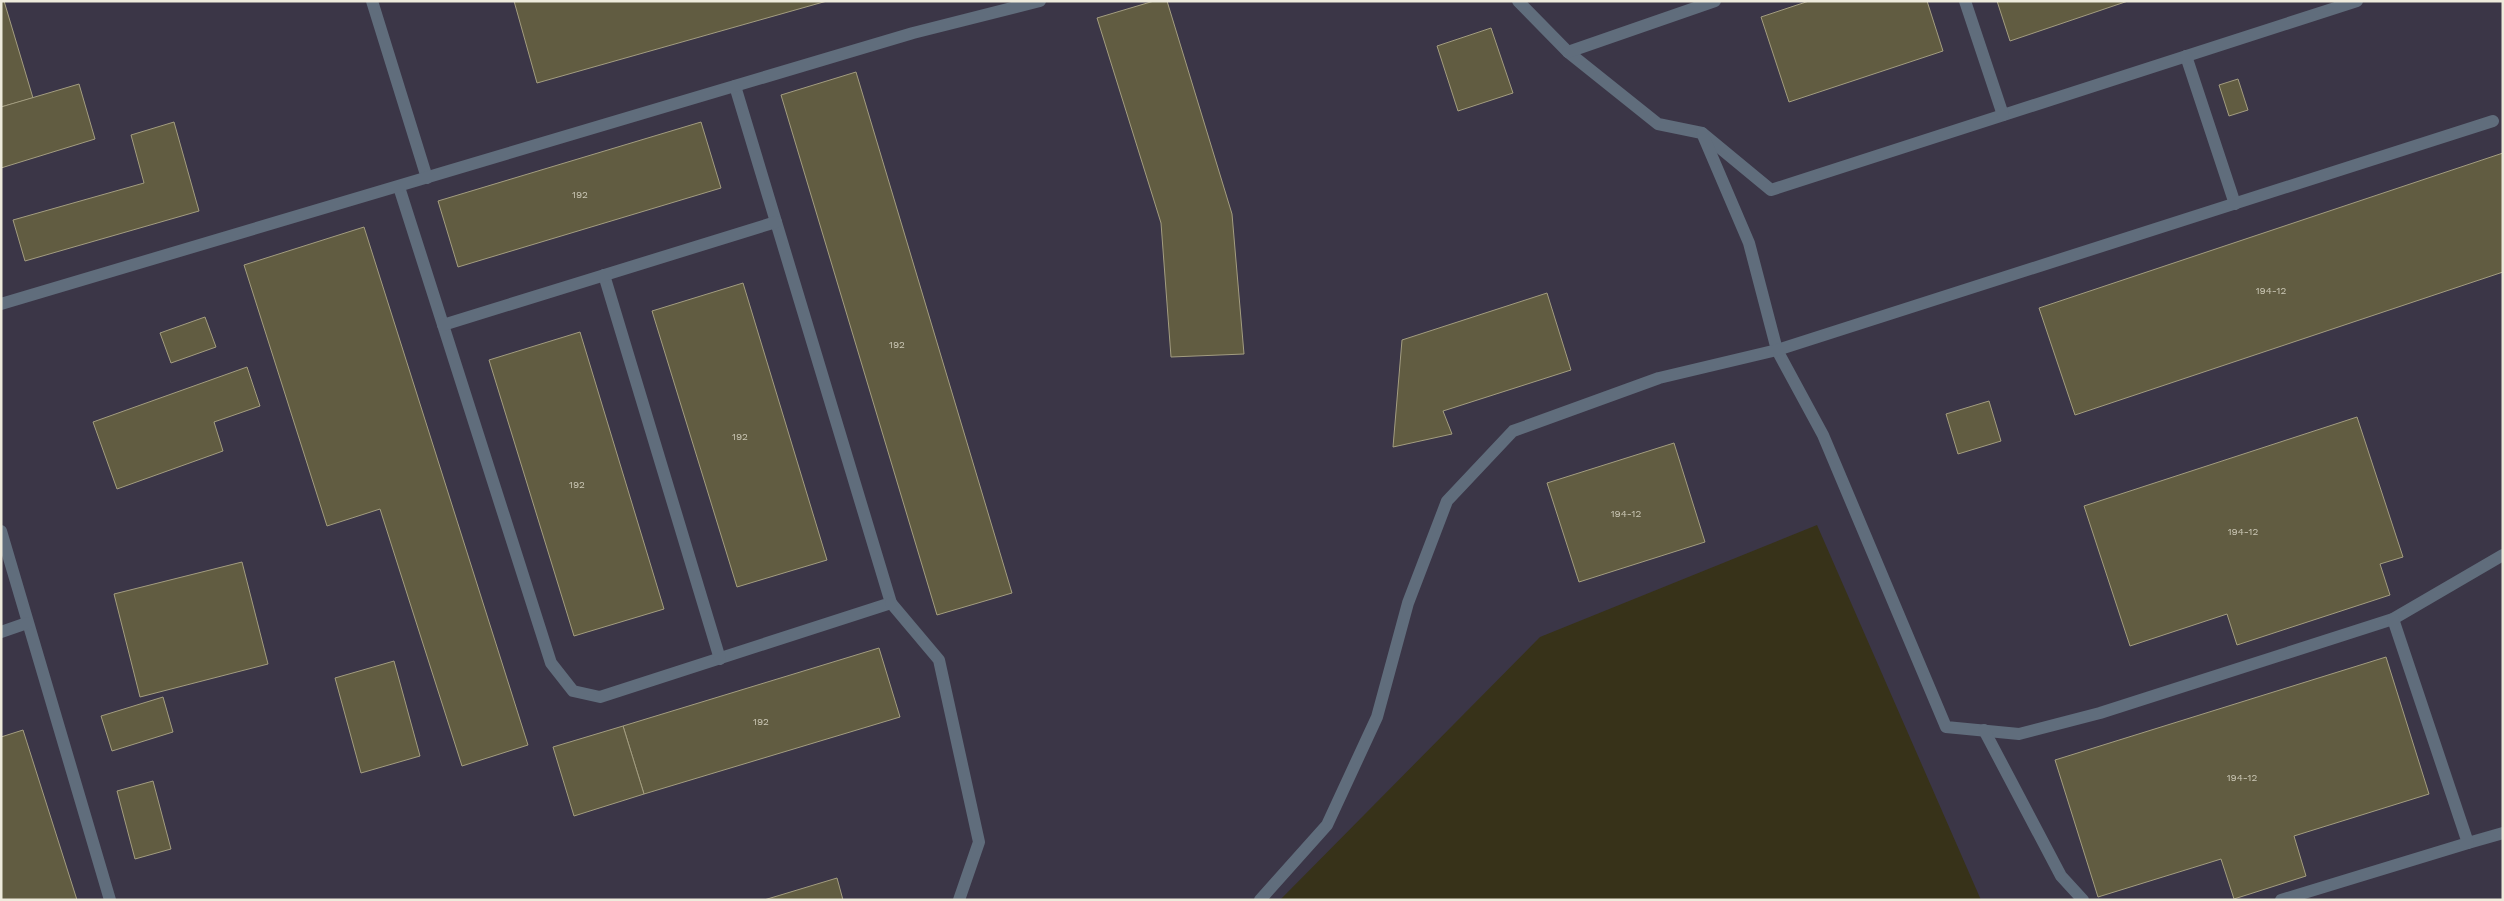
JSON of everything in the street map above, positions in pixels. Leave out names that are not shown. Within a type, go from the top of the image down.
[{"type":"lane","points":[[372,1],[426,178]]},
{"type":"lane","points":[[1,304],[913,33],[1040,1]]},
{"type":"lane","points":[[1518,1],[1568,52],[1658,124],[1702,133],[1771,190],[2357,1]]},
{"type":"lane","points":[[1568,52],[1715,1]]},
{"type":"lane","points":[[1966,1],[2003,116]]},
{"type":"lane","points":[[2186,56],[2235,204]]},
{"type":"lane","points":[[735,86],[891,604],[939,660],[979,842],[959,900]]},
{"type":"lane","points":[[1260,900],[1327,825],[1377,717],[1408,603],[1447,501],[1513,431],[1659,378],[1777,350],[2493,121]]},
{"type":"lane","points":[[1702,133],[1750,242],[1777,350],[1823,435],[1946,727],[2019,734],[2100,713],[2393,619],[2503,555]]},
{"type":"lane","points":[[399,187],[551,663],[573,691],[600,697],[891,604]]},
{"type":"lane","points":[[443,325],[776,222]]},
{"type":"lane","points":[[604,275],[720,659]]},
{"type":"lane","points":[[1,531],[110,900]]},
{"type":"lane","points":[[2393,619],[2468,843]]},
{"type":"lane","points":[[1,632],[28,623]]},
{"type":"lane","points":[[1984,730],[2061,876],[2083,900]]},
{"type":"lane","points":[[2281,900],[2503,833]]},
{"type":"shaded area","points":[[1,1],[2503,1],[2503,900],[1981,900],[1817,525],[1540,637],[1280,900],[1,900]]},
{"type":"building","points":[[1,1],[4,1],[33,98],[1,107]]},
{"type":"building","points":[[514,1],[827,1],[537,83]]},
{"type":"building","points":[[1154,1],[1167,1],[1232,214],[1244,354],[1171,357],[1161,223],[1097,18]]},
{"type":"building","points":[[1809,1],[1927,1],[1943,51],[1789,102],[1761,17]]},
{"type":"building","points":[[1997,1],[2128,1],[2010,41]]},
{"type":"building","points":[[1491,28],[1513,93],[1458,111],[1437,46]]},
{"type":"building","points":[[856,72],[1012,593],[937,615],[781,95]]},
{"type":"building","points":[[2238,79],[2248,110],[2229,116],[2219,85]]},
{"type":"building","points":[[79,84],[95,139],[1,168],[1,107]]},
{"type":"building","points":[[174,122],[199,211],[25,261],[13,220],[144,183],[131,135]]},
{"type":"building","points":[[701,122],[721,188],[458,267],[438,201]]},
{"type":"building","points":[[2503,153],[2503,272],[2075,415],[2039,308]]},
{"type":"building","points":[[364,227],[528,745],[462,766],[380,509],[327,526],[244,265]]},
{"type":"building","points":[[743,283],[827,560],[737,587],[652,311]]},
{"type":"building","points":[[1547,293],[1571,370],[1443,411],[1452,434],[1393,447],[1402,340]]},
{"type":"building","points":[[205,317],[216,347],[171,363],[160,333]]},
{"type":"building","points":[[580,332],[664,609],[574,636],[489,360]]},
{"type":"building","points":[[247,367],[260,406],[214,422],[223,451],[117,489],[93,422]]},
{"type":"building","points":[[1989,401],[2001,441],[1958,454],[1946,414]]},
{"type":"building","points":[[2357,417],[2403,557],[2380,564],[2390,595],[2237,645],[2227,614],[2130,646],[2084,506]]},
{"type":"building","points":[[1674,443],[1705,542],[1579,582],[1547,483]]},
{"type":"building","points":[[242,562],[268,664],[140,697],[114,594]]},
{"type":"building","points":[[879,648],[900,717],[644,794],[623,726]]},
{"type":"building","points":[[2386,657],[2429,794],[2294,836],[2306,876],[2234,899],[2221,859],[2098,897],[2055,760]]},
{"type":"building","points":[[394,661],[420,756],[361,773],[335,678]]},
{"type":"building","points":[[163,697],[173,732],[112,751],[101,716]]},
{"type":"building","points":[[623,726],[644,794],[574,816],[553,747]]},
{"type":"building","points":[[23,730],[77,900],[1,900],[1,737]]},
{"type":"building","points":[[153,781],[171,849],[135,859],[117,791]]},
{"type":"building","points":[[837,878],[843,900],[764,900]]}]
